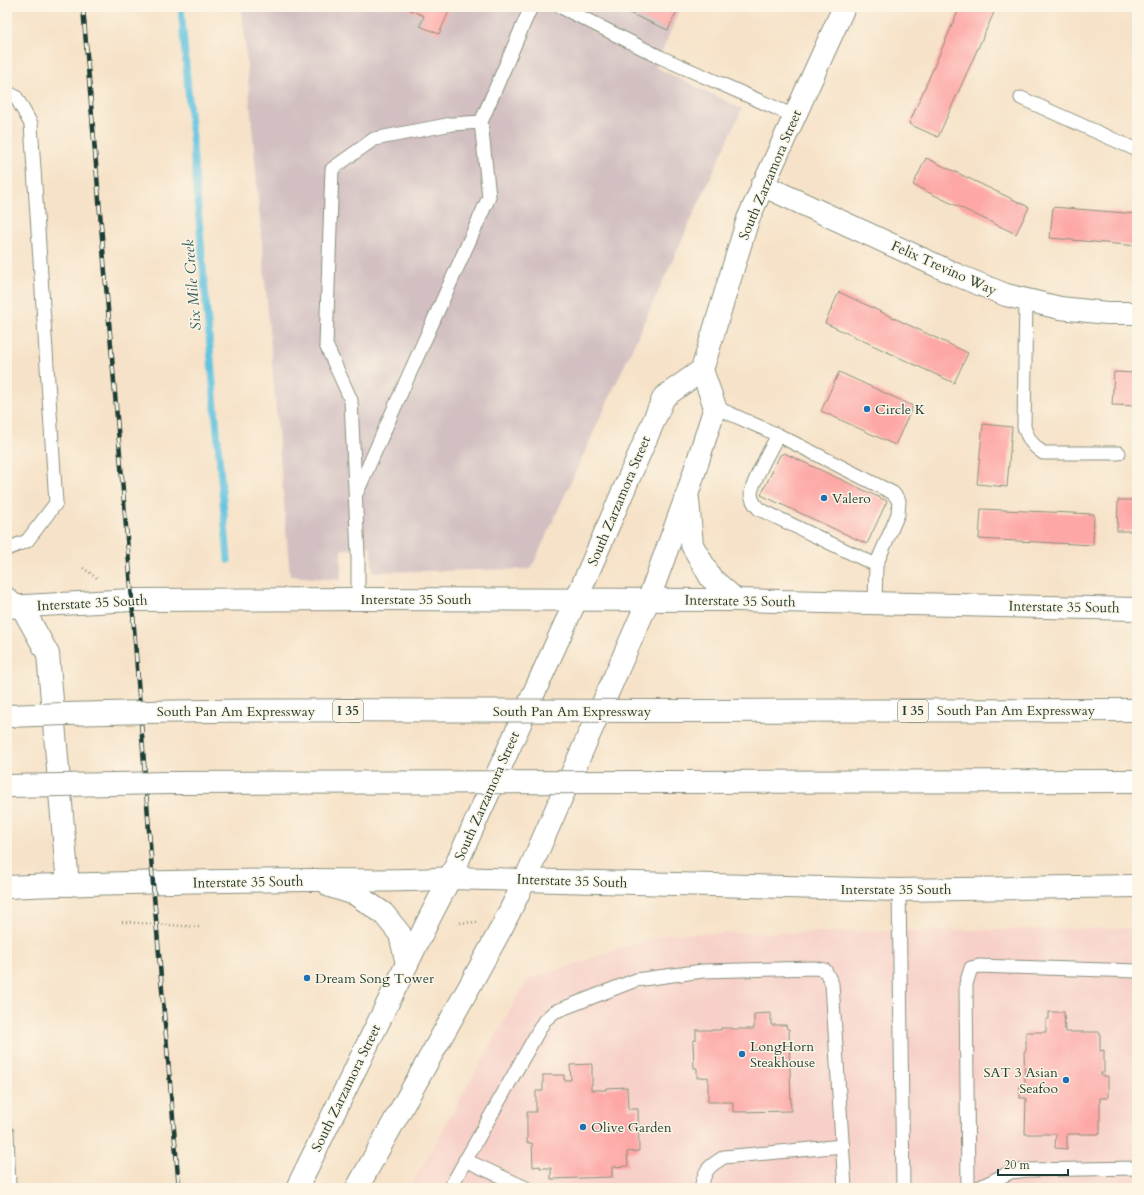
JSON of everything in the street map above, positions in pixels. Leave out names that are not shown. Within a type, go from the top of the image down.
[{"type":"main road","name":"South Zarzamora Street","points":[[297,1188],[450,878],[576,600],[664,397],[702,370],[748,219],[762,185],[844,7]]},
{"type":"main road","name":"Felix Trevino Way","points":[[762,185],[957,275],[1006,295],[1060,308],[1107,313],[1137,313]]},
{"type":"main road","points":[[357,1188],[468,989],[526,880],[648,601],[688,492],[715,407],[702,370]]},
{"type":"main road","points":[[688,492],[692,545],[710,578],[736,600]]},
{"type":"main road","name":"Interstate 35 South","points":[[12,602],[358,598],[648,601],[736,600],[1137,609]]},
{"type":"main road","points":[[12,602],[48,654],[68,885]]},
{"type":"main road","name":"South Pan Am Expressway","points":[[7,716],[111,712],[219,711],[1137,710]]},
{"type":"main road","points":[[1053,781],[1137,796]]},
{"type":"main road","points":[[7,786],[168,783],[1137,781]]},
{"type":"main road","name":"Interstate 35 South","points":[[7,888],[68,885],[314,880],[417,880],[450,878],[898,890],[1137,886]]},
{"type":"main road","points":[[314,880],[355,894],[383,913],[400,934],[407,964]]},
{"type":"lane","points":[[356,495],[489,197],[481,122],[531,7]]},
{"type":"lane","points":[[561,7],[660,57],[794,116]]},
{"type":"lane","points":[[7,92],[16,97],[31,124],[56,503],[27,541],[7,549]]},
{"type":"lane","points":[[1021,98],[1137,150]]},
{"type":"lane","points":[[358,598],[356,495],[351,400],[326,345],[332,169],[374,139],[452,124],[481,122]]},
{"type":"lane","points":[[1026,300],[1024,427],[1028,439],[1043,453],[1119,453]]},
{"type":"lane","points":[[715,407],[778,435],[893,493],[899,501],[898,514],[876,565],[875,603]]},
{"type":"lane","points":[[778,435],[754,484],[751,493],[753,503],[759,509],[876,565]]},
{"type":"lane","points":[[898,890],[903,1188]]},
{"type":"lane","points":[[968,1188],[966,984],[971,968],[979,966],[1137,971]]},
{"type":"lane","points":[[450,1188],[544,1021],[554,1012],[636,980],[703,971],[815,968],[825,970],[832,984],[846,1188]]},
{"type":"lane","points":[[7,1132],[10,1188]]},
{"type":"lane","points":[[701,1188],[703,1177],[709,1166],[724,1157],[843,1146]]},
{"type":"lane","points":[[465,1160],[526,1188]]},
{"type":"lane","points":[[978,1188],[1011,1172],[1027,1170],[1137,1168]]},
{"type":"path","points":[[122,922],[199,927]]},
{"type":"path","points":[[456,923],[481,922]]},
{"type":"shaded area","points":[[242,7],[680,7],[656,67],[742,109],[531,569],[373,572],[371,546],[341,550],[341,580],[290,576]]},
{"type":"shaded area","points":[[1137,928],[1137,1188],[410,1188],[527,980],[665,934]]},
{"type":"building","points":[[404,7],[451,7],[439,34],[420,26],[424,16]]},
{"type":"building","points":[[632,7],[679,7],[668,30],[629,13]]},
{"type":"building","points":[[960,7],[996,8],[938,137],[909,124]]},
{"type":"building","points":[[926,158],[1029,207],[1016,234],[913,185]]},
{"type":"building","points":[[1053,207],[1137,214],[1137,246],[1050,238]]},
{"type":"building","points":[[839,292],[968,353],[954,383],[825,323]]},
{"type":"building","name":"Circle K","points":[[839,372],[913,406],[895,445],[821,411]]},
{"type":"building","points":[[1114,372],[1137,373],[1137,406],[1112,405]]},
{"type":"building","points":[[983,424],[1012,427],[1007,487],[977,484]]},
{"type":"building","name":"Valero","points":[[784,453],[887,501],[867,544],[761,495],[780,455]]},
{"type":"building","points":[[1118,500],[1137,500],[1137,531],[1117,531]]},
{"type":"building","points":[[981,509],[1094,514],[1093,545],[979,539]]},
{"type":"building","name":"SAT 3 Asian Seafoo","points":[[1049,1012],[1064,1012],[1065,1032],[1100,1032],[1100,1051],[1104,1050],[1104,1073],[1101,1073],[1101,1076],[1108,1076],[1108,1098],[1100,1098],[1100,1134],[1067,1134],[1067,1149],[1055,1148],[1056,1134],[1025,1134],[1026,1098],[1020,1098],[1020,1085],[1025,1085],[1024,1051],[1026,1051],[1026,1032],[1046,1032],[1046,1019],[1049,1019]]},
{"type":"building","name":"LongHorn Steakhouse","points":[[771,1013],[771,1025],[786,1025],[787,1029],[789,1029],[791,1111],[733,1112],[733,1102],[708,1102],[708,1077],[697,1078],[697,1068],[694,1068],[693,1041],[696,1040],[696,1030],[721,1030],[721,1028],[754,1029],[754,1014]]},
{"type":"building","name":"Olive Garden","points":[[592,1064],[591,1090],[606,1090],[606,1088],[627,1087],[628,1109],[638,1109],[639,1151],[627,1152],[628,1166],[612,1167],[612,1177],[551,1179],[551,1168],[540,1168],[540,1166],[533,1167],[532,1143],[527,1143],[527,1112],[536,1112],[536,1091],[543,1091],[543,1075],[564,1075],[564,1080],[571,1080],[570,1065]]},
{"type":"waterway","name":"Six Mile Creek","points":[[181,7],[228,560]]},
{"type":"railway","points":[[83,7],[131,587],[153,884],[179,1188]]},
{"type":"place","name":"Circle K","points":[[867,409]]},
{"type":"place","name":"Valero","points":[[824,498]]},
{"type":"place","name":"Dream Song Tower","points":[[307,978]]},
{"type":"place","name":"LongHorn Steakhouse","points":[[742,1054]]},
{"type":"place","name":"SAT 3 Asian Seafoo","points":[[1066,1080]]},
{"type":"place","name":"Olive Garden","points":[[583,1127]]}]
